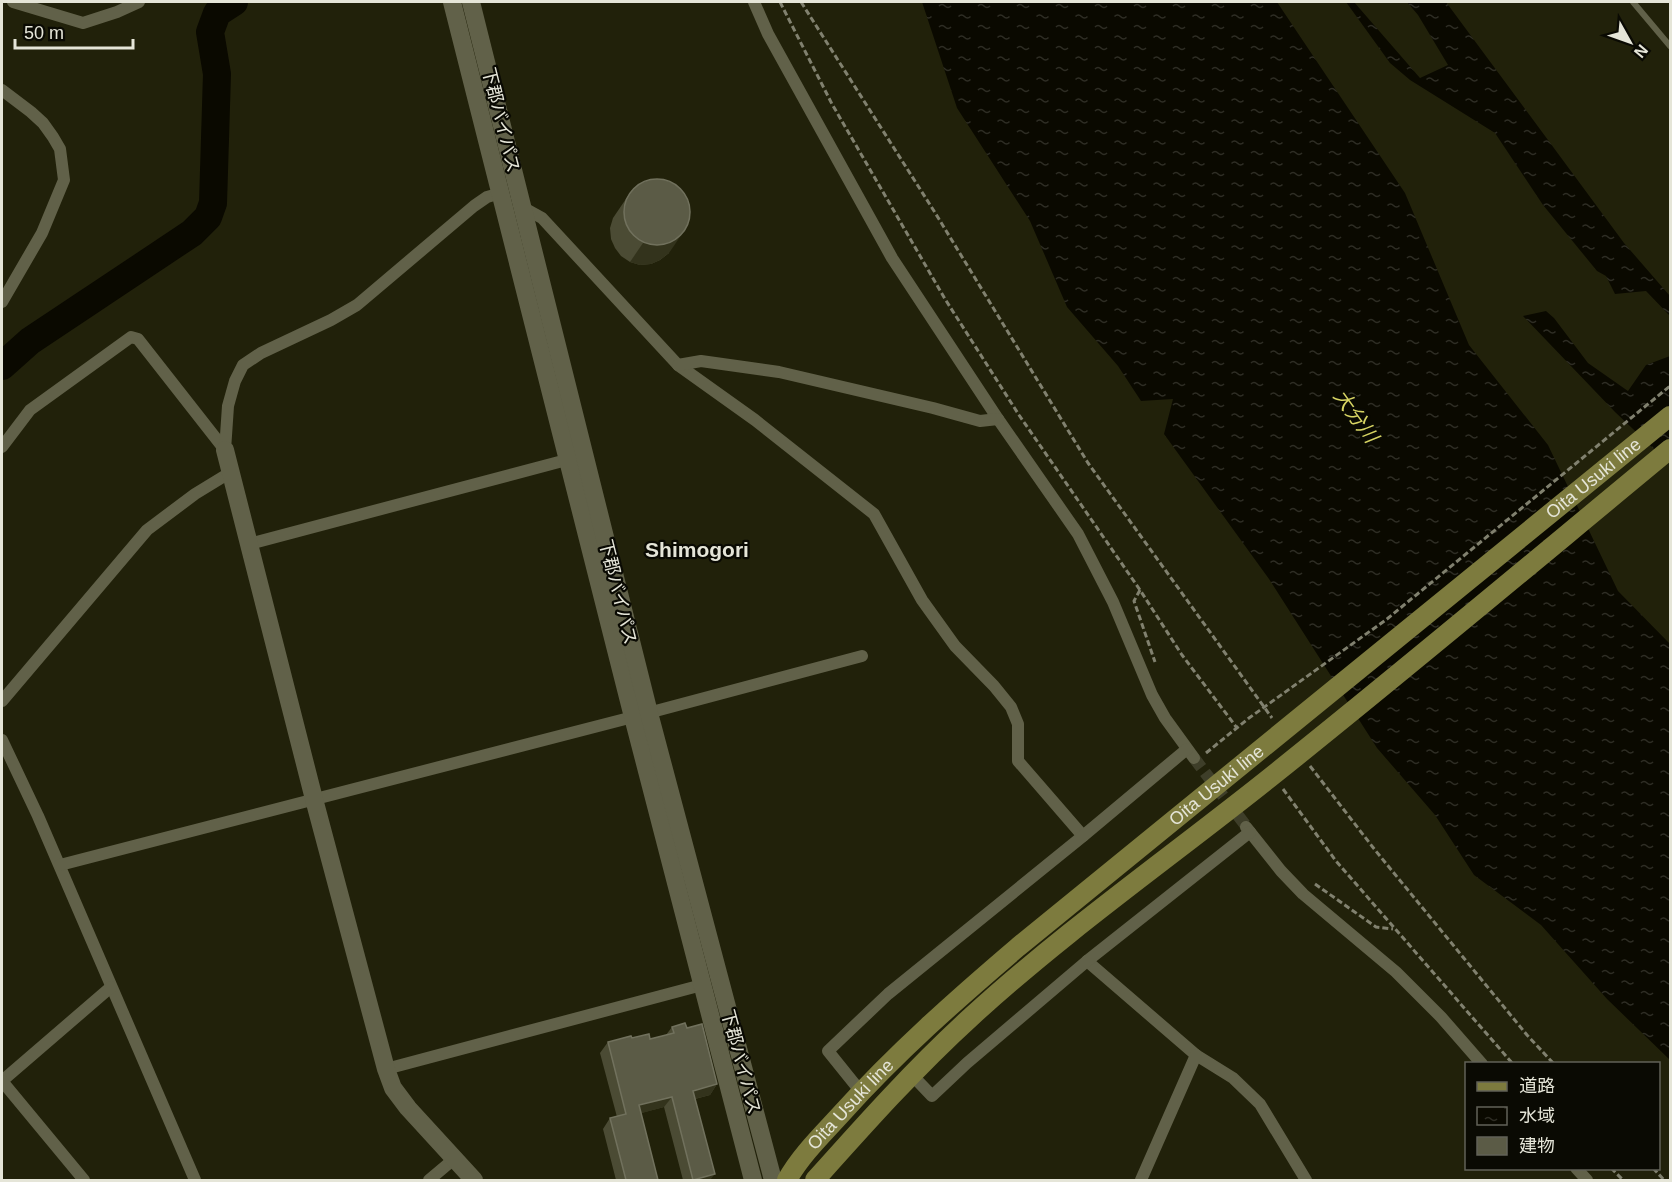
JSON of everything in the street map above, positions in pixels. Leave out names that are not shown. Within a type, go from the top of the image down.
[{"type":"main road","name":"Oita Usuki line","points":[[787,1180],[807,1150],[861,1092],[960,996],[1671,416]]},
{"type":"main road","name":"Oita Usuki line","points":[[815,1180],[912,1075],[971,1017],[1049,949],[1277,783],[1671,449]]},
{"type":"street","points":[[13,2],[83,23],[140,2]]},
{"type":"street","name":"下郡バイパス","points":[[452,2],[501,193],[576,457],[641,715],[702,985],[753,1180]]},
{"type":"street","name":"下郡バイパス","points":[[471,2],[522,207],[576,457]]},
{"type":"street","points":[[754,2],[768,34],[892,258],[998,419],[1078,534],[1113,602],[1152,694],[1165,718],[1190,754],[1083,836],[888,994],[828,1051],[861,1092]]},
{"type":"street","points":[[2,90],[43,123],[54,138],[60,149],[64,180],[42,233],[2,302]]},
{"type":"street","points":[[474,1180],[408,1108],[393,1088],[386,1070],[225,450],[228,406],[235,381],[243,365],[261,353],[332,320],[357,305],[474,206],[487,197],[501,193]]},
{"type":"street","points":[[522,207],[542,218],[678,365],[755,420],[874,514],[922,600],[948,637],[1011,707],[1018,724],[1018,761],[1083,836]]},
{"type":"street","points":[[2,447],[30,410],[131,338],[138,339],[225,450]]},
{"type":"street","points":[[678,365],[701,361],[778,372],[980,421],[998,419]]},
{"type":"street","points":[[249,544],[576,457]]},
{"type":"street","points":[[2,701],[147,530],[195,494],[231,472]]},
{"type":"street","points":[[60,865],[862,656]]},
{"type":"street","name":"下郡バイパス","points":[[641,715],[773,1180]]},
{"type":"street","points":[[2,740],[60,865],[195,1180]]},
{"type":"street","points":[[912,1075],[932,1096],[967,1063],[1087,961],[1248,829],[1281,871],[1303,894],[1396,972],[1441,1017],[1480,1062]]},
{"type":"street","points":[[1087,961],[1196,1055],[1233,1078],[1260,1104],[1306,1180]]},
{"type":"street","points":[[386,1070],[702,985]]},
{"type":"street","points":[[84,1180],[2,1081],[111,987]]},
{"type":"street","points":[[1141,1180],[1196,1055]]},
{"type":"street","points":[[429,1180],[454,1159]]},
{"type":"lane","points":[[1633,2],[1671,46]]},
{"type":"path","points":[[780,2],[832,104],[945,299],[1018,415],[1140,590],[1182,655],[1237,728]]},
{"type":"path","points":[[801,2],[934,211],[1088,463],[1274,720]]},
{"type":"path","points":[[1249,718],[1387,619],[1671,386]]},
{"type":"path","points":[[1140,590],[1134,601],[1155,663]]},
{"type":"path","points":[[1310,767],[1375,850],[1527,1035],[1552,1062]]},
{"type":"path","points":[[1277,783],[1336,861],[1511,1062]]},
{"type":"path","points":[[1312,882],[1376,927],[1395,930]]},
{"type":"water","name":"大分川","points":[[922,2],[1277,2],[1405,193],[1469,345],[1548,445],[1618,591],[1670,644],[1670,1060],[1607,999],[1541,925],[1474,875],[1435,815],[1377,748],[1269,579],[1164,434],[1173,399],[1141,401],[1118,366],[1067,307],[1030,221],[957,108]]},
{"type":"water","points":[[1346,2],[1354,2],[1420,78],[1448,65],[1418,15],[1407,2],[1446,2],[1624,243],[1670,296],[1670,316],[1646,291],[1615,294],[1606,276],[1597,271],[1543,205],[1495,133],[1410,80],[1390,63]]},
{"type":"water","points":[[1546,311],[1554,318],[1588,363],[1628,391],[1646,365],[1670,356],[1670,464],[1615,412],[1523,316]]},
{"type":"building","points":[[657,179],[670,181],[680,189],[688,199],[690,212],[688,225],[680,235],[670,243],[657,245],[644,243],[634,235],[626,225],[624,212],[626,199],[634,189],[644,181]]},
{"type":"building","points":[[685,1023],[687,1028],[702,1024],[717,1084],[693,1091],[715,1174],[693,1180],[672,1097],[639,1105],[658,1180],[626,1180],[610,1118],[626,1114],[608,1042],[649,1034],[650,1039],[674,1033],[672,1027]]},
{"type":"waterway","points":[[2,366],[30,341],[192,233],[208,217],[213,203],[217,74],[210,32],[217,13],[234,2]]},
{"type":"tunnel","points":[[1194,758],[1246,826]]},
{"type":"district","name":"Shimogori","points":[[697,550]]}]
